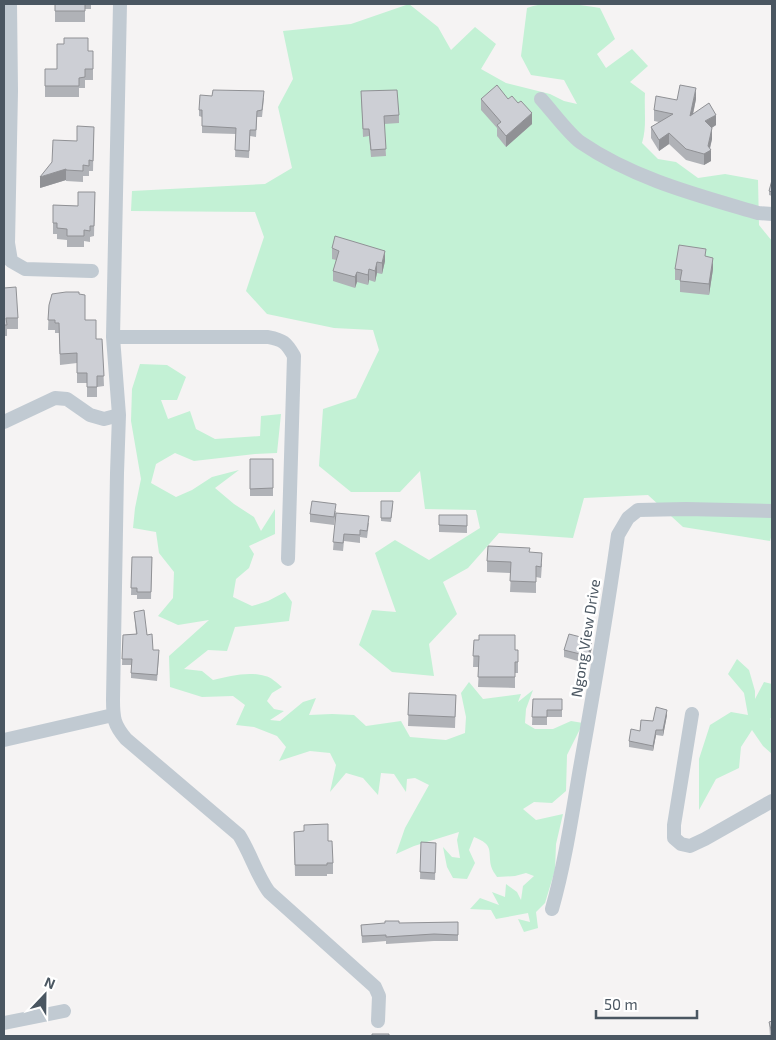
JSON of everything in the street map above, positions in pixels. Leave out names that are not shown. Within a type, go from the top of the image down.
[{"type":"street","points":[[10,4],[7,91],[8,243],[11,261],[25,269],[92,271]]},
{"type":"street","points":[[120,4],[114,337],[119,415],[113,716],[117,728],[126,739],[240,835],[248,848],[259,878],[269,892],[376,987],[379,996],[378,1020]]},
{"type":"street","points":[[541,99],[579,141],[624,168],[673,188],[758,213],[772,214]]},
{"type":"street","points":[[114,337],[268,337],[278,339],[287,344],[294,356],[288,559]]},
{"type":"street","points":[[4,422],[55,398],[67,399],[90,414],[104,419],[119,415]]},
{"type":"street","name":"Ngong View Drive","points":[[552,910],[577,786],[618,535],[628,518],[638,510],[772,511]]},
{"type":"street","points":[[692,714],[674,825],[674,838],[680,844],[690,846],[772,801]]},
{"type":"street","points":[[4,740],[113,716]]},
{"type":"street","points":[[4,1023],[64,1011]]},
{"type":"green space","points":[[553,3],[600,8],[615,39],[597,54],[606,68],[632,49],[648,66],[630,82],[645,93],[645,125],[642,143],[658,159],[676,162],[698,178],[725,174],[758,180],[759,225],[772,241],[772,534],[770,541],[683,527],[648,495],[584,498],[573,538],[499,533],[468,568],[443,582],[457,614],[429,644],[434,676],[392,672],[359,645],[372,610],[396,612],[375,553],[395,540],[429,560],[480,528],[476,510],[425,509],[420,471],[400,492],[351,492],[319,466],[323,409],[356,398],[379,350],[373,330],[334,328],[267,314],[246,291],[264,237],[255,212],[131,211],[132,191],[265,184],[292,168],[278,107],[293,79],[283,31],[351,24],[409,4],[438,27],[451,50],[475,27],[496,44],[481,69],[506,83],[550,94],[564,101],[577,104],[564,80],[531,75],[521,56],[527,8]]},
{"type":"green space","points":[[140,364],[167,365],[186,377],[177,400],[161,400],[168,419],[190,411],[196,429],[215,439],[260,436],[261,416],[281,414],[277,453],[194,461],[175,453],[156,464],[151,483],[176,497],[192,490],[212,477],[239,470],[215,488],[234,504],[254,517],[261,531],[275,509],[275,534],[249,546],[254,554],[249,568],[236,579],[233,597],[252,606],[268,601],[285,592],[292,602],[289,621],[235,627],[227,651],[208,650],[184,669],[202,671],[213,680],[246,674],[272,679],[282,687],[272,693],[267,701],[274,709],[284,711],[270,720],[280,721],[303,702],[316,698],[309,715],[354,715],[366,726],[401,721],[410,737],[446,740],[465,733],[466,717],[461,693],[469,682],[483,699],[521,694],[518,702],[533,690],[526,709],[525,723],[535,729],[553,729],[571,721],[583,723],[567,755],[566,791],[552,803],[534,802],[523,809],[536,820],[563,814],[556,844],[555,870],[545,903],[536,912],[538,928],[524,932],[518,919],[530,922],[528,913],[496,919],[491,910],[470,909],[480,898],[499,905],[492,892],[505,897],[506,884],[517,892],[521,900],[523,886],[534,876],[526,873],[497,877],[491,866],[489,849],[480,840],[474,837],[469,850],[475,863],[467,879],[453,878],[447,867],[443,847],[452,857],[460,858],[457,840],[459,832],[414,846],[396,854],[405,828],[429,785],[415,778],[407,779],[406,792],[394,774],[381,773],[378,795],[363,778],[346,773],[330,792],[336,765],[330,753],[310,751],[279,761],[286,747],[277,736],[254,727],[236,725],[245,705],[233,696],[202,697],[170,687],[169,656],[209,620],[178,625],[158,616],[173,598],[174,572],[159,553],[156,532],[133,528],[141,479],[131,421],[132,389]]},
{"type":"green space","points":[[737,659],[749,670],[755,691],[755,699],[764,682],[772,684],[772,717],[770,719],[772,721],[772,754],[763,746],[752,730],[741,747],[739,768],[716,779],[699,810],[699,759],[710,725],[731,712],[748,715],[744,693],[728,674]]},
{"type":"building","points":[[55,4],[85,4],[85,11],[55,11]]},
{"type":"building","points":[[64,38],[88,38],[88,51],[93,51],[93,69],[85,69],[85,77],[79,78],[79,86],[45,86],[45,69],[57,69],[57,44],[64,44]]},
{"type":"building","points":[[497,85],[508,99],[512,96],[518,103],[521,101],[532,113],[506,136],[497,125],[501,122],[481,99]]},
{"type":"building","points":[[680,85],[696,88],[690,116],[709,103],[716,115],[705,121],[712,128],[708,146],[711,150],[704,154],[686,149],[669,133],[659,140],[651,127],[673,114],[654,110],[656,96],[677,100]]},
{"type":"building","points":[[213,90],[264,91],[262,110],[257,111],[256,130],[250,130],[249,151],[235,150],[236,128],[202,126],[202,110],[199,110],[200,95],[212,96]]},
{"type":"building","points":[[397,90],[399,115],[384,116],[386,149],[371,150],[369,129],[363,129],[361,91]]},
{"type":"building","points":[[77,126],[94,127],[93,161],[89,160],[89,166],[83,165],[83,171],[66,169],[40,177],[52,162],[53,140],[77,141]]},
{"type":"building","points":[[772,180],[772,192],[769,191]]},
{"type":"building","points":[[78,192],[95,192],[94,226],[90,226],[90,231],[84,230],[84,236],[67,236],[67,229],[57,228],[57,223],[53,223],[53,205],[78,206]]},
{"type":"building","points":[[335,236],[385,251],[382,263],[377,262],[375,271],[369,269],[368,275],[357,272],[355,277],[333,271],[339,251],[332,248]]},
{"type":"building","points":[[679,245],[706,249],[705,256],[713,258],[709,284],[680,281],[682,270],[675,269]]},
{"type":"building","points":[[16,287],[18,318],[6,318],[7,325],[4,325],[4,288]]},
{"type":"building","points":[[79,292],[79,294],[85,295],[85,320],[96,320],[96,339],[102,339],[104,376],[97,376],[97,387],[87,387],[87,373],[77,373],[77,353],[60,354],[59,323],[55,323],[55,320],[48,320],[52,294]]},
{"type":"building","points":[[250,459],[273,459],[273,488],[250,489]]},
{"type":"building","points":[[312,501],[336,504],[334,517],[310,514]]},
{"type":"building","points":[[381,501],[393,501],[391,518],[381,518]]},
{"type":"building","points":[[336,513],[369,516],[367,531],[360,530],[360,535],[344,534],[343,543],[333,542]]},
{"type":"building","points":[[439,515],[467,515],[467,526],[439,525]]},
{"type":"building","points":[[488,546],[530,548],[529,552],[542,553],[541,567],[536,566],[536,582],[510,581],[511,562],[487,561]]},
{"type":"building","points":[[132,557],[152,557],[151,592],[137,592],[137,588],[131,588]]},
{"type":"building","points":[[144,610],[147,635],[152,634],[153,650],[159,650],[157,675],[131,673],[132,659],[122,659],[123,635],[137,634],[134,612]]},
{"type":"building","points":[[569,634],[592,640],[588,656],[564,650]]},
{"type":"building","points":[[479,635],[515,635],[515,650],[518,650],[518,662],[515,662],[515,677],[478,677],[479,656],[473,656],[474,640],[479,640]]},
{"type":"building","points":[[409,693],[456,695],[455,717],[408,715]]},
{"type":"building","points":[[533,699],[562,699],[562,710],[547,710],[547,717],[532,717]]},
{"type":"building","points":[[656,707],[667,710],[663,730],[656,730],[653,746],[629,741],[631,729],[640,731],[641,720],[653,721]]},
{"type":"building","points":[[328,824],[328,841],[332,841],[333,863],[327,863],[327,865],[295,865],[294,832],[304,831],[304,825]]},
{"type":"building","points":[[421,842],[436,843],[435,873],[420,872]]},
{"type":"building","points":[[385,921],[399,921],[399,923],[458,922],[458,935],[362,936],[361,925],[385,923]]},
{"type":"building","points":[[772,1021],[772,1033],[769,1022]]},
{"type":"building","points":[[372,1034],[389,1034],[389,1036],[372,1036]]}]
